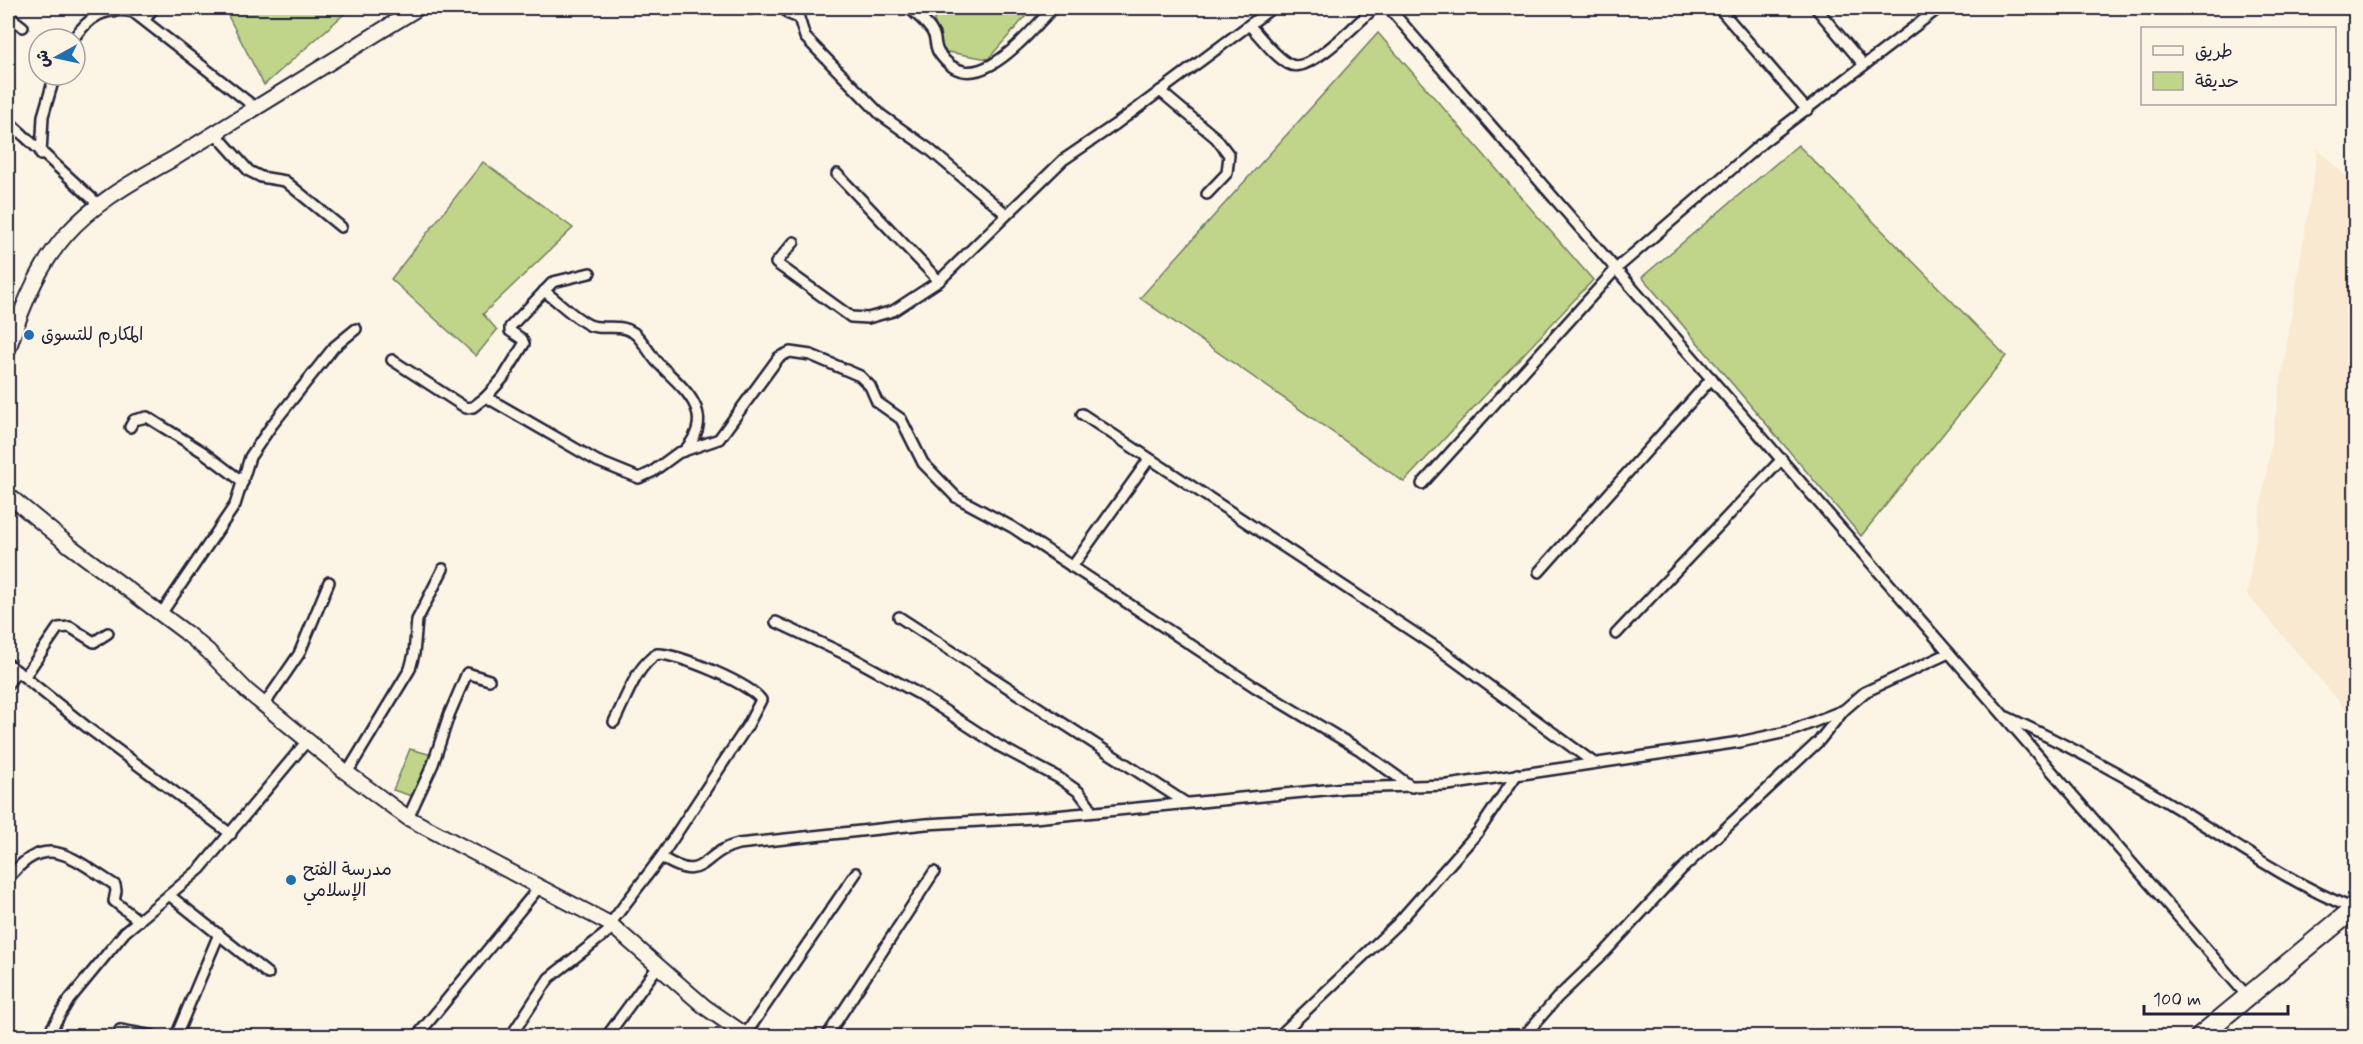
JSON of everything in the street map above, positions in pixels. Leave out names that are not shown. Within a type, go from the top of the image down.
[{"type":"highway","points":[[2200,1036],[2355,908]]},
{"type":"street","points":[[145,20],[153,8]]},
{"type":"street","points":[[8,350],[21,308],[45,260],[73,226],[99,205],[418,8]]},
{"type":"street","points":[[784,8],[799,18],[803,33],[812,44],[881,115],[929,149],[1006,214]]},
{"type":"street","points":[[909,8],[930,28],[938,52],[948,63],[968,72],[982,71],[997,63],[1053,8]]},
{"type":"street","points":[[794,242],[776,263],[850,317],[868,318],[892,311],[939,281],[1063,160],[1272,8]]},
{"type":"street","points":[[1249,25],[1290,65],[1299,66],[1324,52],[1374,8]]},
{"type":"street","points":[[1389,8],[2248,997]]},
{"type":"street","points":[[1719,8],[1807,110]]},
{"type":"street","points":[[1816,8],[1864,65]]},
{"type":"street","points":[[1422,484],[1617,268],[1762,143],[1938,8]]},
{"type":"street","points":[[83,27],[91,18],[104,11],[121,9],[145,20],[256,108]]},
{"type":"street","points":[[8,23],[14,20],[23,27]]},
{"type":"street","points":[[41,155],[43,116],[51,87]]},
{"type":"street","points":[[1160,91],[1216,138],[1229,155],[1227,173],[1207,194]]},
{"type":"street","points":[[8,121],[41,155],[99,205]]},
{"type":"street","points":[[216,133],[249,171],[261,177],[285,181],[341,227]]},
{"type":"street","points":[[837,174],[939,281]]},
{"type":"street","points":[[392,360],[466,408],[473,407],[486,397],[503,378],[524,344],[522,339],[510,331],[510,327],[556,280],[590,273]]},
{"type":"street","points":[[544,291],[589,324],[614,326],[636,334],[656,360],[684,386],[694,403],[697,427],[691,443],[684,451]]},
{"type":"street","points":[[161,614],[235,505],[250,457],[292,396],[334,347],[356,329]]},
{"type":"street","points":[[486,397],[597,460],[634,477],[646,476],[684,451],[719,439],[779,357],[790,352],[811,355],[864,379],[877,402],[901,419],[923,463],[934,477],[956,496],[1012,527],[1255,687],[1360,750],[1412,787]]},
{"type":"street","points":[[1539,572],[1712,378]]},
{"type":"street","points":[[1082,414],[1439,649],[1594,763]]},
{"type":"street","points":[[130,427],[134,420],[147,417],[202,452],[243,482]]},
{"type":"street","points":[[1072,567],[1149,459]]},
{"type":"street","points":[[1616,634],[1782,459]]},
{"type":"street","points":[[8,496],[208,651],[264,705],[347,773],[408,818],[612,925],[705,1007],[746,1036],[856,873]]},
{"type":"street","points":[[347,773],[410,669],[414,654],[417,620],[442,568]]},
{"type":"street","points":[[264,705],[299,654],[329,582]]},
{"type":"street","points":[[899,617],[1186,803]]},
{"type":"street","points":[[776,622],[851,657],[909,689],[999,746],[1059,778],[1086,800],[1090,812]]},
{"type":"street","points":[[8,684],[21,674],[58,628],[70,627],[94,642],[108,633]]},
{"type":"street","points":[[1524,1036],[1557,998],[1606,951],[1681,870],[1819,741],[1844,710],[1865,692],[1949,653]]},
{"type":"street","points":[[511,1036],[549,978],[612,925],[661,857],[748,725],[761,700],[752,692],[696,663],[657,654],[647,662],[636,678],[615,722]]},
{"type":"street","points":[[8,664],[88,728],[231,834]]},
{"type":"street","points":[[408,818],[433,765],[448,715],[467,673],[489,680]]},
{"type":"street","points":[[661,857],[677,866],[691,870],[703,865],[719,851],[738,844],[926,824],[1090,812],[1345,788],[1448,785],[1740,742],[1791,731],[1844,710]]},
{"type":"street","points":[[2004,716],[2088,755],[2229,842],[2329,899],[2355,908]]},
{"type":"street","points":[[46,1036],[69,999],[125,932],[200,869],[308,741]]},
{"type":"street","points":[[1279,1036],[1397,924],[1478,832],[1517,774]]},
{"type":"street","points":[[8,879],[25,859],[53,850],[115,885],[114,901],[139,921]]},
{"type":"street","points":[[827,1036],[934,872]]},
{"type":"street","points":[[417,1036],[540,886]]},
{"type":"street","points":[[170,895],[268,974]]},
{"type":"street","points":[[176,1036],[219,934]]},
{"type":"street","points":[[607,1036],[659,965]]},
{"type":"street","points":[[120,1030],[153,1036]]},
{"type":"shaded area","points":[[2318,149],[2355,185],[2355,720],[2247,594]]},
{"type":"green space","points":[[224,8],[351,8],[264,85]]},
{"type":"green space","points":[[939,8],[1033,8],[988,59],[942,51],[934,20]]},
{"type":"green space","points":[[1378,33],[1593,280],[1404,482],[1140,298]]},
{"type":"green space","points":[[1798,145],[2006,356],[1861,536],[1642,277]]},
{"type":"green space","points":[[483,162],[573,228],[483,314],[497,330],[476,356],[391,279]]},
{"type":"green space","points":[[410,749],[436,756],[418,798],[393,790]]},
{"type":"place","name":"المكارم للتسوق","points":[[29,335]]},
{"type":"place","name":"مدرسة الفتح الإسلامي","points":[[291,880]]}]
